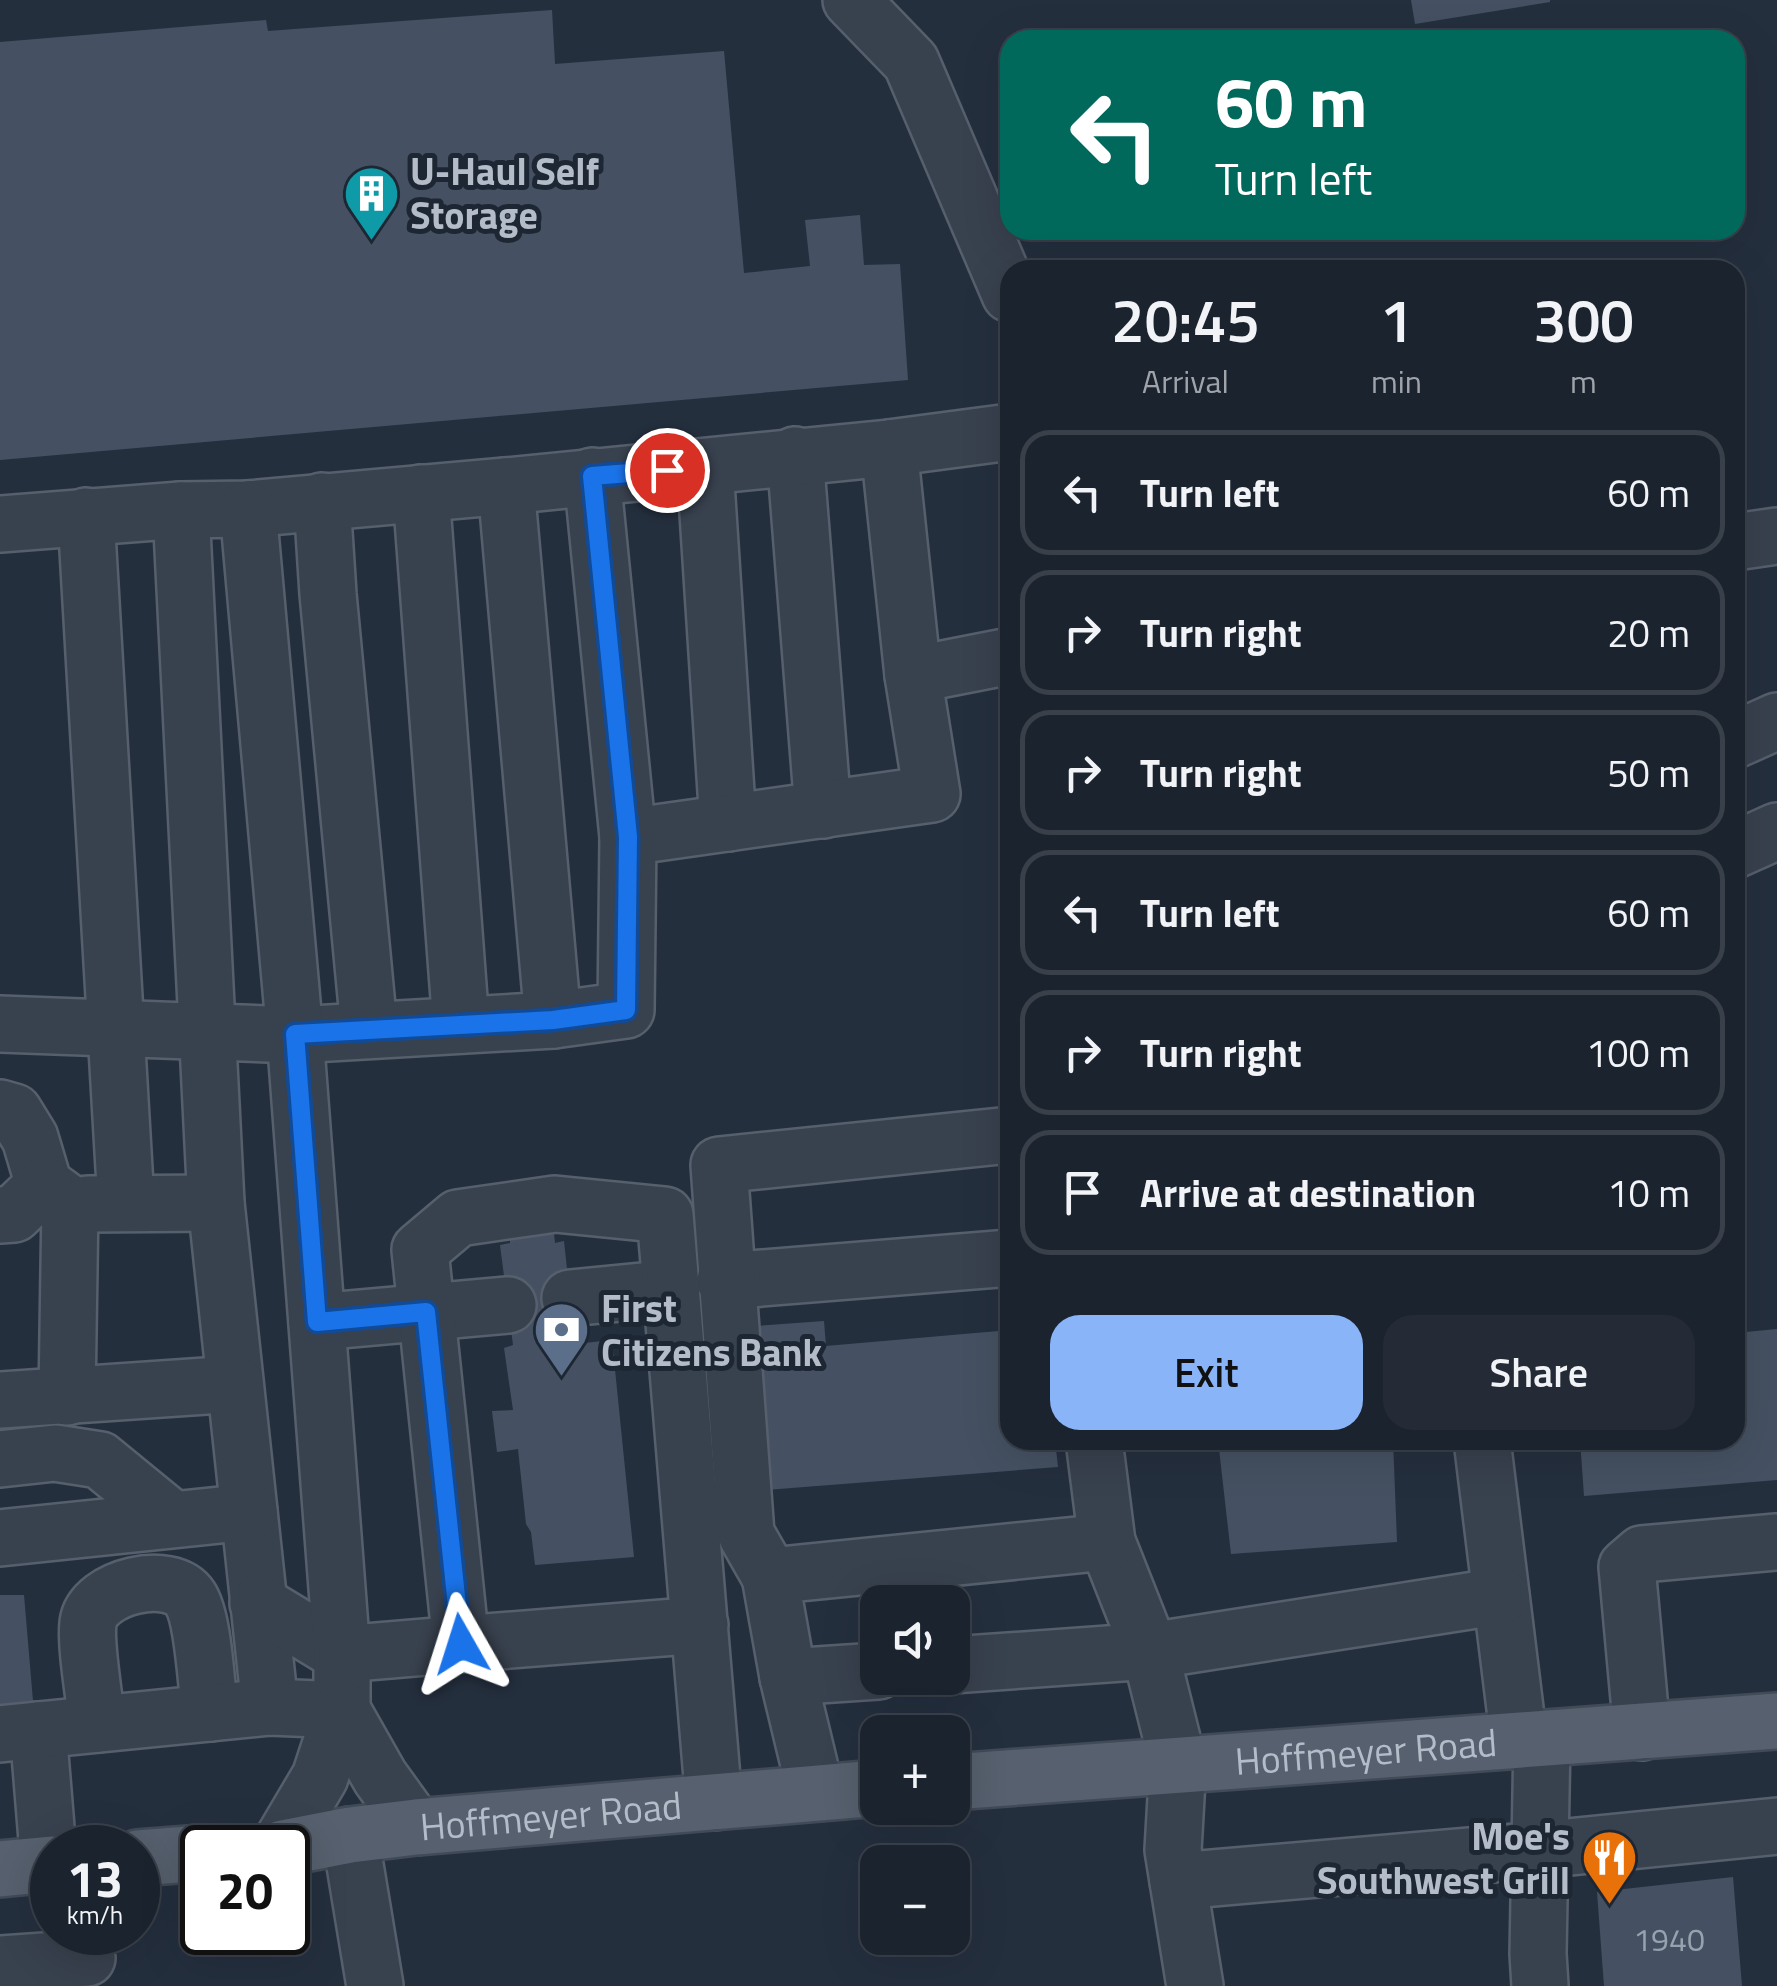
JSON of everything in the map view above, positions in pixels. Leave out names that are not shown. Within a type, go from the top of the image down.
[{"type":"main road","name":"Hoffmeyer Road","points":[[970,1780],[1777,1721]]},
{"type":"main road","name":"Hoffmeyer Road","points":[[310,1842],[416,1827],[860,1789]]},
{"type":"lane","points":[[851,0],[911,62],[1000,271]]},
{"type":"lane","points":[[0,524],[421,494],[889,448],[1000,433]]},
{"type":"lane","points":[[628,837],[932,794],[913,675],[889,448]]},
{"type":"lane","points":[[795,455],[822,810]]},
{"type":"lane","points":[[705,467],[728,823]]},
{"type":"lane","points":[[67,1397],[30,1138],[7,1110],[9,1024],[295,1034],[553,1020],[626,1010],[628,837],[592,476]]},
{"type":"lane","points":[[506,486],[553,1020]]},
{"type":"lane","points":[[421,494],[461,1025]]},
{"type":"lane","points":[[322,501],[369,1028]]},
{"type":"lane","points":[[248,509],[295,1034],[342,1654],[342,1710],[320,1777],[294,1825]]},
{"type":"lane","points":[[181,510],[216,1203],[270,1707]]},
{"type":"lane","points":[[86,516],[126,1203]]},
{"type":"lane","points":[[1745,541],[1777,536]]},
{"type":"lane","points":[[913,675],[1000,658]]},
{"type":"lane","points":[[1745,735],[1777,721]]},
{"type":"lane","points":[[1745,846],[1777,832]]},
{"type":"lane","points":[[816,1793],[788,1677],[770,1576],[746,1534],[719,1164],[1000,1135]]},
{"type":"lane","points":[[38,1201],[216,1203]]},
{"type":"lane","points":[[461,1644],[420,1250],[458,1218],[555,1204],[666,1215],[714,1802]]},
{"type":"lane","points":[[725,1281],[1000,1259]]},
{"type":"lane","points":[[570,1298],[672,1288]]},
{"type":"lane","points":[[317,1322],[508,1305]]},
{"type":"lane","points":[[1,1403],[235,1384]]},
{"type":"lane","points":[[1095,1450],[1107,1542],[1150,1651],[1178,1763],[1172,1850],[1195,1986]]},
{"type":"lane","points":[[1483,1450],[1501,1596],[1530,1740],[1539,1850],[1540,1986]]},
{"type":"lane","points":[[0,1459],[55,1453],[100,1460],[172,1519]]},
{"type":"lane","points":[[0,1538],[249,1512]]},
{"type":"lane","points":[[770,1576],[1107,1542]]},
{"type":"lane","points":[[1642,1732],[1627,1567],[1642,1554],[1777,1542]]},
{"type":"lane","points":[[97,1724],[88,1621],[99,1602],[116,1590],[138,1585],[173,1585],[189,1595],[197,1612],[210,1713]]},
{"type":"lane","points":[[970,1664],[1150,1651],[1501,1596]]},
{"type":"lane","points":[[258,1603],[342,1654],[700,1625]]},
{"type":"lane","points":[[788,1677],[860,1672]]},
{"type":"lane","points":[[30,1830],[19,1732],[270,1707],[342,1710]]},
{"type":"lane","points":[[342,1710],[380,1777],[416,1827]]},
{"type":"lane","points":[[1178,1880],[1777,1826]]},
{"type":"lane","points":[[350,1834],[375,1986]]},
{"type":"lane","points":[[0,1964],[87,1958]]},
{"type":"building","points":[[1411,0],[1550,0],[1550,2],[1415,24]]},
{"type":"building","name":"U-Haul Self Storage","points":[[552,10],[555,64],[724,51],[744,273],[810,266],[805,220],[860,215],[864,265],[900,264],[908,380],[0,460],[0,42],[266,20],[268,31]]},
{"type":"building","name":"First Citizens Bank","points":[[553,1224],[555,1243],[564,1241],[575,1344],[612,1340],[634,1557],[535,1565],[518,1449],[497,1452],[492,1411],[513,1410],[504,1348],[513,1345],[500,1245],[510,1243],[510,1230]]},
{"type":"building","points":[[824,1321],[826,1346],[1000,1331],[1000,1450],[1056,1450],[1058,1467],[766,1490],[756,1326]]},
{"type":"building","points":[[1777,1329],[1777,1480],[1584,1496],[1581,1450],[1745,1450],[1745,1332]]},
{"type":"building","points":[[1219,1450],[1393,1450],[1397,1542],[1231,1554]]},
{"type":"building","points":[[0,1595],[24,1595],[34,1713],[0,1717]]},
{"type":"building","points":[[1733,1877],[1742,1986],[1604,1986],[1597,1892]]},
{"type":"place","name":"U-Haul Self Storage","points":[[371,242]]},
{"type":"place","name":"First Citizens Bank","points":[[562,1379]]},
{"type":"place","name":"Moe's Southwest Grill","points":[[1609,1907]]},
{"type":"route","points":[[461,1644],[426,1312],[317,1322],[295,1034],[553,1020],[626,1010],[628,837],[592,476],[667,470]]}]
